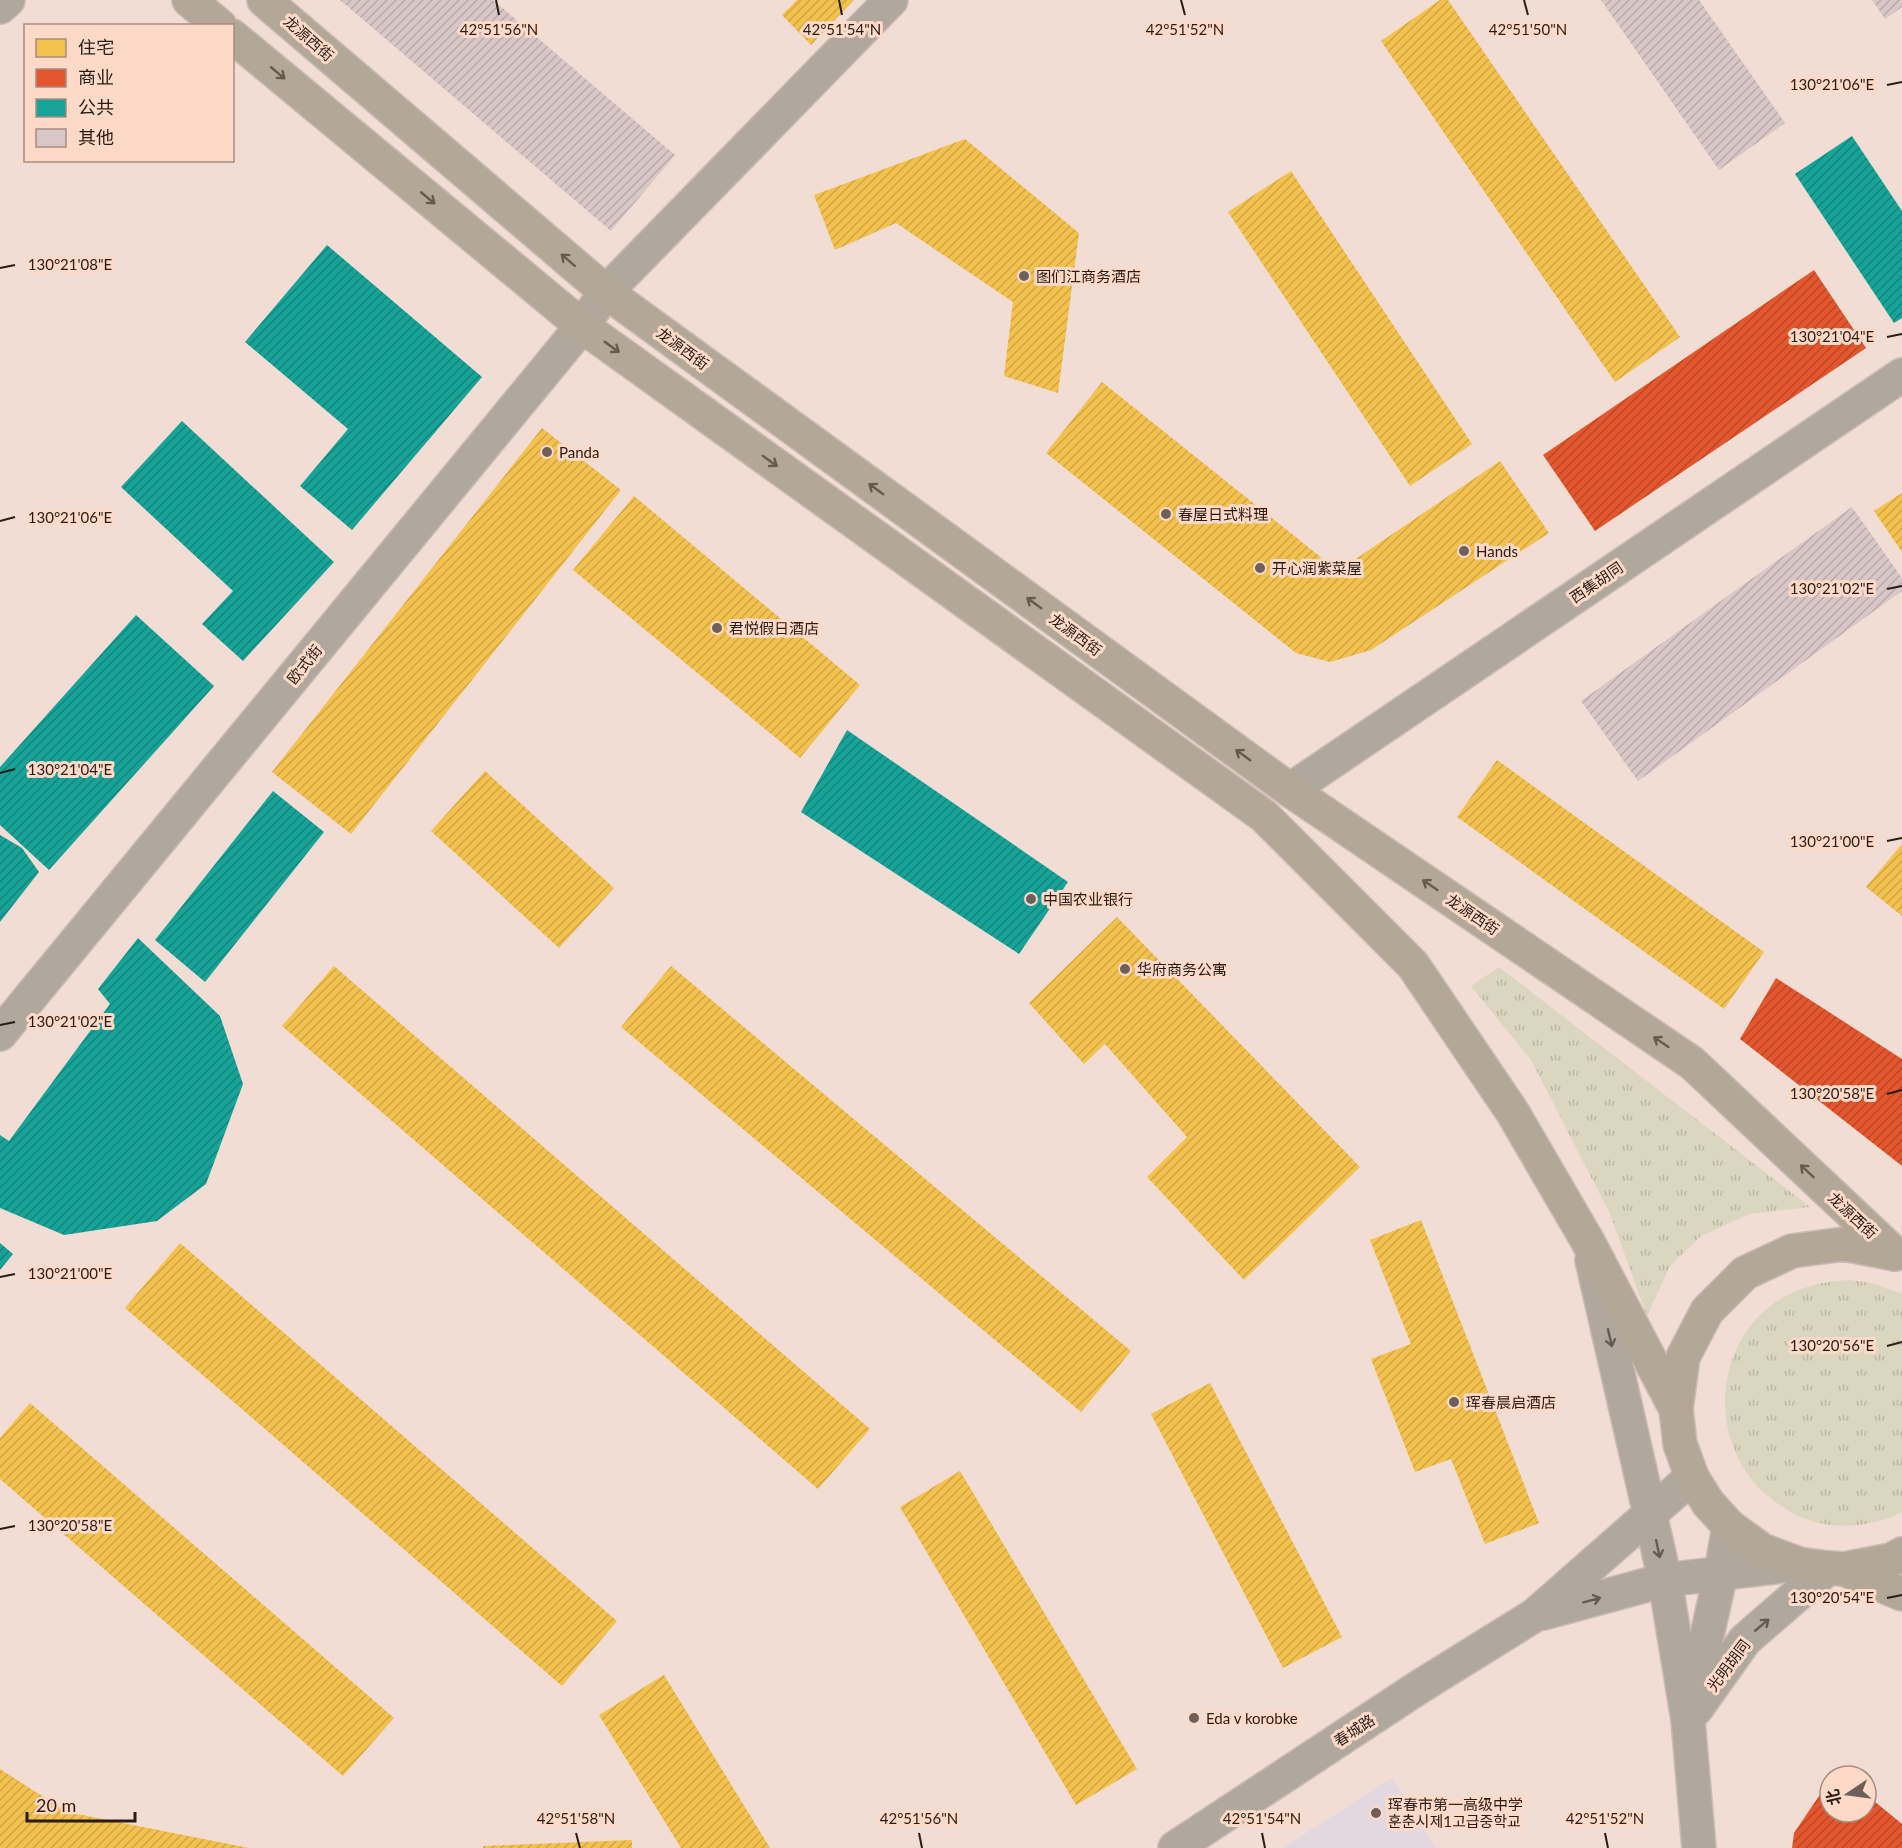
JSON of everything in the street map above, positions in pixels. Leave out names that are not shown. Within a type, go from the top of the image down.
[{"type":"main road","points":[[189,0],[218,24]]},
{"type":"main road","name":"龙源西街","points":[[264,0],[606,292],[1290,790],[1692,1063],[1899,1256]]},
{"type":"main road","points":[[234,38],[582,326],[1264,816],[1413,964],[1513,1113],[1587,1240],[1676,1409]]},
{"type":"main road","points":[[1899,1256],[1844,1244],[1834,1245],[1792,1251],[1745,1273],[1707,1311],[1683,1358],[1676,1409],[1680,1444],[1692,1477],[1708,1503],[1729,1526],[1761,1550],[1824,1567],[1902,1594]]},
{"type":"main road","points":[[1824,1567],[1891,1560],[1902,1554]]},
{"type":"street","points":[[0,7],[8,0]]},
{"type":"street","name":"欧式街","points":[[0,1034],[582,326],[606,292],[891,0]]},
{"type":"street","name":"西集胡同","points":[[1290,790],[1902,375]]},
{"type":"street","points":[[1587,1240],[1651,1513],[1665,1580],[1688,1720]]},
{"type":"street","points":[[1535,1615],[1692,1477]]},
{"type":"street","name":"光明胡同","points":[[1699,1848],[1688,1720],[1721,1573],[1729,1526]]},
{"type":"street","points":[[1535,1615],[1665,1580],[1721,1573],[1824,1567]]},
{"type":"street","name":"光明胡同","points":[[1688,1720],[1745,1640],[1824,1567]]},
{"type":"street","name":"春城路","points":[[1174,1848],[1416,1689],[1535,1615]]},
{"type":"shaded area","name":"珲春市第一高级中学 훈춘시제1고급중학교","points":[[1392,1778],[1436,1848],[1283,1848]]},
{"type":"green space","points":[[1499,967],[1810,1207],[1749,1214],[1701,1236],[1670,1266],[1647,1316],[1610,1214],[1531,1060],[1471,986]]},
{"type":"green space","points":[[1849,1280],[1872,1283],[1902,1294],[1902,1512],[1876,1522],[1840,1526],[1806,1519],[1790,1512],[1769,1497],[1747,1473],[1732,1444],[1726,1414],[1726,1382],[1735,1352],[1751,1326],[1774,1304],[1809,1286]]},
{"type":"building: 住宅","points":[[797,0],[854,0],[811,45],[782,15]]},
{"type":"building: 住宅","points":[[1440,0],[1448,0],[1680,337],[1615,382],[1381,41]]},
{"type":"building: 住宅","name":"图们江商务酒店","points":[[965,139],[1079,233],[1058,393],[1004,376],[1013,302],[896,223],[835,250],[814,195]]},
{"type":"building: 住宅","points":[[1291,171],[1472,444],[1410,486],[1228,212]]},
{"type":"building: 住宅","points":[[1102,382],[1338,571],[1500,461],[1549,533],[1371,650],[1330,662],[1296,653],[1046,453]]},
{"type":"building: 住宅","points":[[542,428],[621,490],[351,834],[272,772]]},
{"type":"building: 住宅","points":[[1902,493],[1902,552],[1874,511]]},
{"type":"building: 住宅","name":"君悦假日酒店","points":[[634,496],[860,685],[800,758],[573,570]]},
{"type":"building: 住宅","points":[[1497,760],[1764,952],[1724,1009],[1457,817]]},
{"type":"building: 住宅","points":[[485,771],[614,888],[559,948],[431,831]]},
{"type":"building: 住宅","points":[[1902,844],[1902,916],[1866,887]]},
{"type":"building: 住宅","points":[[1117,917],[1360,1167],[1244,1280],[1147,1177],[1187,1137],[1105,1044],[1084,1064],[1029,1003]]},
{"type":"building: 住宅","points":[[334,966],[870,1429],[818,1489],[282,1026]]},
{"type":"building: 住宅","points":[[671,966],[1131,1351],[1081,1412],[621,1027]]},
{"type":"building: 住宅","points":[[1421,1220],[1539,1523],[1485,1544],[1451,1459],[1415,1472],[1371,1359],[1411,1344],[1370,1240]]},
{"type":"building: 住宅","points":[[180,1243],[617,1621],[562,1686],[125,1308]]},
{"type":"building: 住宅","points":[[1210,1383],[1342,1637],[1283,1668],[1151,1414]]},
{"type":"building: 住宅","points":[[30,1403],[394,1718],[343,1776],[0,1479],[0,1438]]},
{"type":"building: 住宅","points":[[960,1471],[1137,1769],[1076,1805],[900,1507]]},
{"type":"building: 住宅","points":[[664,1675],[770,1848],[681,1848],[599,1715]]},
{"type":"building: 住宅","points":[[0,1769],[67,1812],[249,1848],[0,1848]]},
{"type":"building: 住宅","points":[[632,1840],[632,1848],[483,1848],[483,1846]]},
{"type":"building: 商业","points":[[1814,270],[1866,348],[1595,531],[1543,455]]},
{"type":"building: 商业","points":[[1776,978],[1902,1059],[1902,1166],[1740,1039]]},
{"type":"building: 商业","points":[[1818,1797],[1818,1824],[1878,1824],[1878,1804],[1902,1824],[1902,1848],[1792,1848],[1794,1833]]},
{"type":"building: 公共","points":[[1852,136],[1902,211],[1902,318],[1894,323],[1795,174]]},
{"type":"building: 公共","points":[[327,245],[482,377],[352,530],[300,486],[348,429],[245,342]]},
{"type":"building: 公共","points":[[182,421],[334,562],[243,661],[202,624],[233,591],[121,487]]},
{"type":"building: 公共","points":[[136,615],[214,686],[49,870],[0,825],[0,767]]},
{"type":"building: 公共","points":[[847,730],[1068,882],[1019,954],[801,812]]},
{"type":"building: 公共","points":[[273,791],[324,832],[205,982],[155,940]]},
{"type":"building: 公共","points":[[0,835],[22,848],[39,872],[0,922]]},
{"type":"building: 公共","points":[[138,938],[220,1016],[243,1084],[206,1184],[157,1221],[64,1235],[0,1208],[0,1135],[9,1141],[110,1004],[98,989]]},
{"type":"building: 公共","points":[[0,1243],[13,1254],[0,1270]]},
{"type":"building: 其他","points":[[340,0],[493,0],[675,155],[611,231]]},
{"type":"building: 其他","points":[[1601,0],[1699,0],[1785,123],[1719,170]]},
{"type":"building: 其他","points":[[1872,0],[1902,0],[1902,7],[1885,19]]},
{"type":"building: 其他","points":[[1852,507],[1902,578],[1902,591],[1638,781],[1581,701]]},
{"type":"place","name":"图们江商务酒店","points":[[1024,276]]},
{"type":"place","name":"Panda","points":[[547,452]]},
{"type":"place","name":"春屋日式料理","points":[[1166,514]]},
{"type":"place","name":"Hands","points":[[1464,551]]},
{"type":"place","name":"开心润紫菜屋","points":[[1260,568]]},
{"type":"place","name":"君悦假日酒店","points":[[717,628]]},
{"type":"place","name":"中国农业银行","points":[[1031,899]]},
{"type":"place","name":"华府商务公寓","points":[[1125,969]]},
{"type":"place","name":"珲春晨启酒店","points":[[1454,1402]]},
{"type":"place","name":"Eda v korobke","points":[[1194,1718]]},
{"type":"place","name":"珲春市第一高级中学 훈춘시제1고급중학교","points":[[1376,1813]]}]
